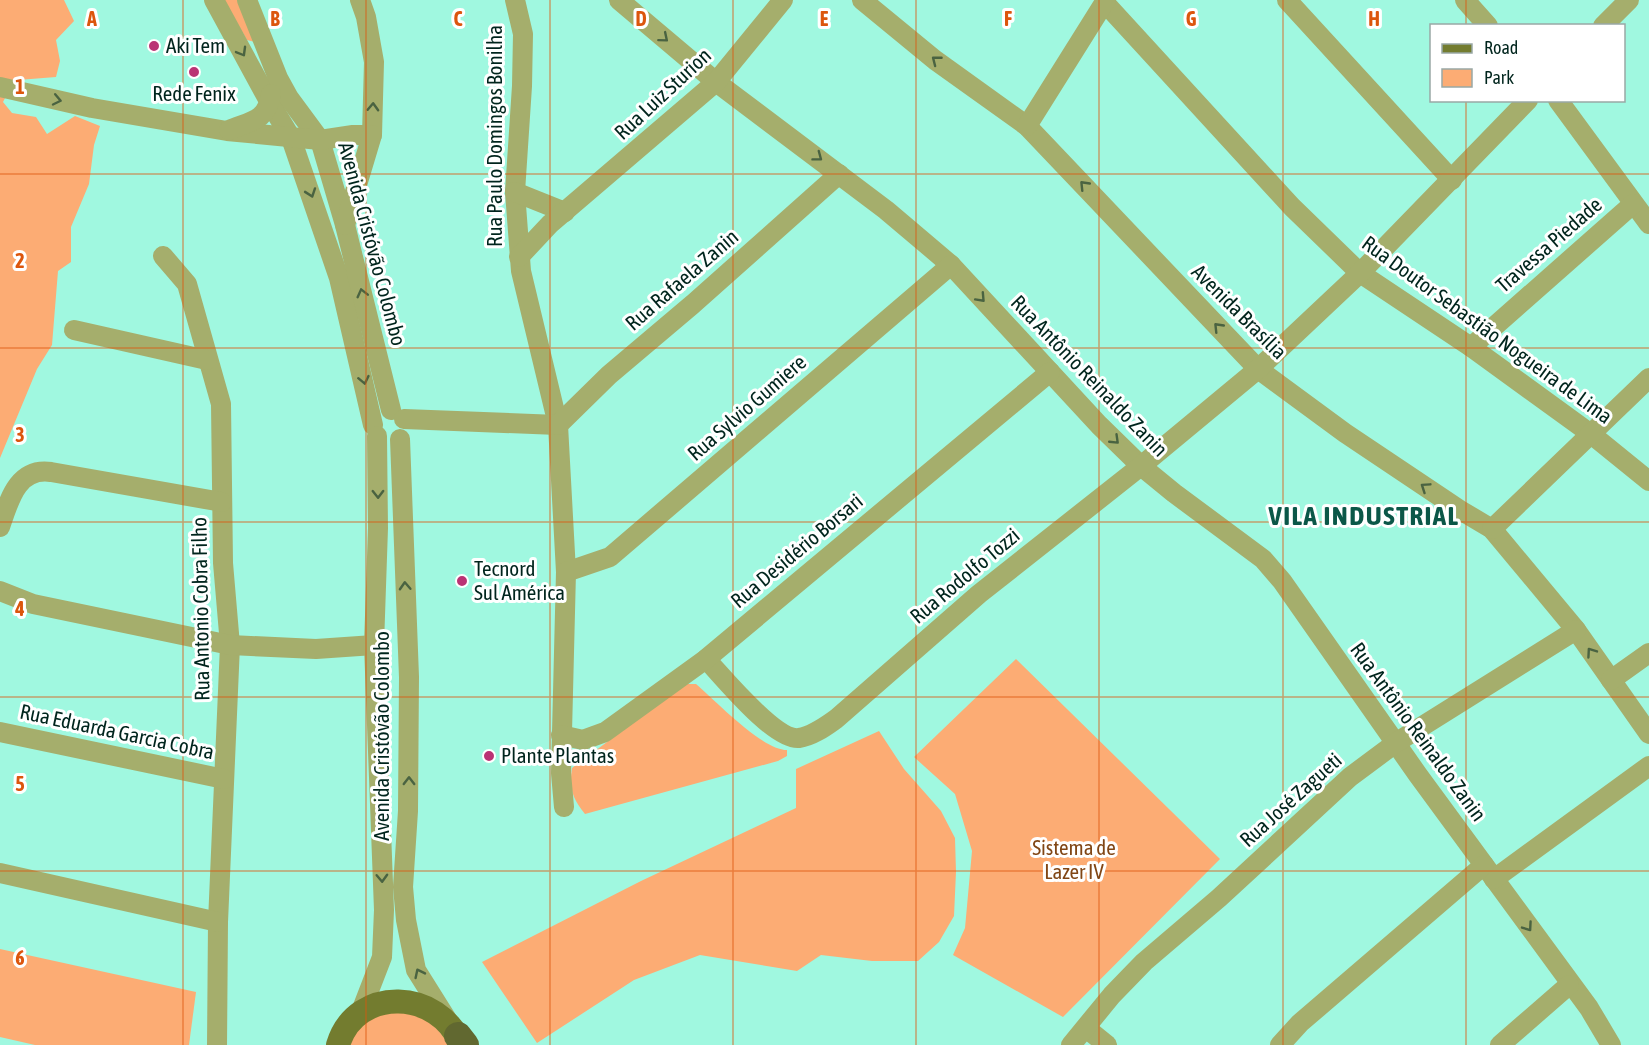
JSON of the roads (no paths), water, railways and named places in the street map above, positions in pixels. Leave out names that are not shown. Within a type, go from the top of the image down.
[{"type":"main road","points":[[338,1045],[348,1025],[360,1014],[390,1001],[406,1001],[437,1012],[458,1037]]},
{"type":"street","name":"Avenida Cristóvão Colombo","points":[[214,0],[291,138],[339,278],[375,430],[378,528],[374,645],[383,933],[382,957],[360,1014]]},
{"type":"street","name":"Avenida Cristóvão Colombo","points":[[247,0],[278,78],[289,98],[320,140],[398,415]]},
{"type":"street","points":[[345,225],[372,135],[374,62],[366,17],[360,0]]},
{"type":"street","name":"Rua Paulo Domingos Bonilha","points":[[515,0],[523,34],[522,97],[515,192],[520,271],[558,425],[566,572],[561,735],[564,807]]},
{"type":"street","name":"Rua Antônio Reinaldo Zanin","points":[[619,0],[716,82],[886,210],[951,266],[1141,466],[1263,559],[1282,581],[1418,775],[1569,984],[1589,1008],[1611,1045]]},
{"type":"street","name":"Rua Luiz Sturion","points":[[519,257],[565,212],[716,82],[783,0]]},
{"type":"street","name":"Avenida Brasília","points":[[862,0],[935,60],[1027,126],[1258,369],[1345,433],[1492,529],[1576,630],[1649,734]]},
{"type":"street","points":[[1287,0],[1452,180]]},
{"type":"street","points":[[1466,0],[1486,24]]},
{"type":"street","points":[[1605,24],[1629,0]]},
{"type":"street","points":[[1027,126],[1106,2]]},
{"type":"street","name":"Rua Doutor Sebastião Nogueira de Lima","points":[[1106,2],[1292,207],[1360,273],[1471,347],[1591,434],[1649,481]]},
{"type":"street","points":[[227,131],[262,117],[270,104],[272,78],[269,52]]},
{"type":"street","points":[[0,87],[92,108],[227,131],[320,140],[353,135],[372,135]]},
{"type":"street","name":"Rua Rodolfo Tozzi","points":[[706,658],[774,729],[799,738],[819,730],[836,719],[978,594],[1141,466],[1258,369],[1360,273],[1526,102]]},
{"type":"street","points":[[1559,102],[1649,224]]},
{"type":"street","name":"Rua Rafaela Zanin","points":[[558,425],[609,375],[840,174]]},
{"type":"street","points":[[515,192],[565,212]]},
{"type":"street","name":"Travessa Piedade","points":[[1471,347],[1633,204]]},
{"type":"street","name":"Rua Antonio Cobra Filho","points":[[163,256],[187,284],[220,404],[224,563],[230,645],[218,922],[217,1045]]},
{"type":"street","name":"Rua Sylvio Gumiere","points":[[566,572],[610,557],[951,266]]},
{"type":"street","points":[[74,330],[207,360]]},
{"type":"street","name":"Rua Desidério Borsari","points":[[561,735],[583,740],[605,732],[706,658],[1050,372]]},
{"type":"street","points":[[1492,529],[1649,378]]},
{"type":"street","points":[[398,415],[406,430],[400,439],[385,442],[375,430],[381,413],[558,425]]},
{"type":"street","name":"Avenida Cristóvão Colombo","points":[[400,439],[410,677],[408,811],[403,887],[406,920],[416,970],[458,1037]]},
{"type":"street","points":[[0,527],[12,492],[22,480],[38,471],[222,502]]},
{"type":"street","points":[[0,591],[33,604],[230,645],[316,649],[374,645]]},
{"type":"street","name":"Rua José Zagueti","points":[[1071,1045],[1143,962],[1219,898],[1350,777],[1396,742],[1576,630]]},
{"type":"street","points":[[1611,680],[1649,653]]},
{"type":"street","name":"Rua Eduarda Garcia Cobra","points":[[0,732],[224,779]]},
{"type":"street","points":[[1280,1045],[1300,1023],[1489,872],[1649,766]]},
{"type":"street","points":[[0,873],[218,922]]},
{"type":"street","points":[[1500,1045],[1569,984]]},
{"type":"street","points":[[1086,1028],[1107,1045]]},
{"type":"place","name":"Aki Tem","points":[[154,46]]},
{"type":"place","name":"Rede Fenix","points":[[194,72]]},
{"type":"place","name":"Tecnord Sul América","points":[[462,581]]},
{"type":"place","name":"Plante Plantas","points":[[489,756]]},
{"type":"district","name":"VILA INDUSTRIAL","points":[[1364,516]]},
{"type":"park label","name":"Sistema de Lazer IV","points":[[1074,860]]}]
